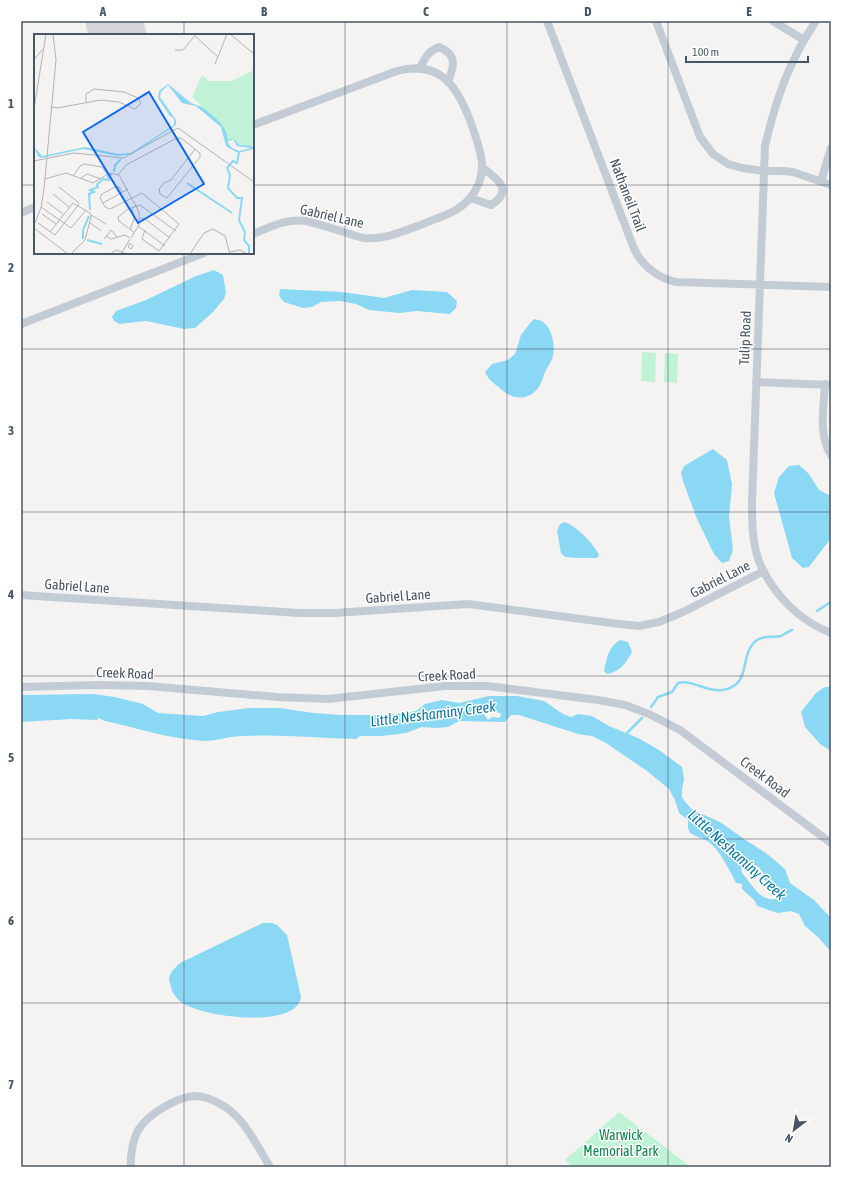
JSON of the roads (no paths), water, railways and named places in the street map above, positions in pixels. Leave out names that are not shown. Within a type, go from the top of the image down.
[{"type":"street","name":"Nathaneil Trail","points":[[547,21],[633,246],[636,253],[647,266],[660,276],[672,281],[687,283],[831,287]]},
{"type":"street","points":[[656,21],[700,137],[713,154],[728,164],[742,168],[764,171],[793,172],[831,185]]},
{"type":"street","points":[[773,21],[804,40]]},
{"type":"street","name":"Tulip Road","points":[[816,21],[791,65],[777,97],[765,146],[752,525],[761,565],[776,589],[793,610],[805,620],[831,634]]},
{"type":"street","points":[[420,68],[432,50],[439,47],[447,50],[452,57],[454,67],[448,82]]},
{"type":"street","name":"Gabriel Lane","points":[[254,125],[384,75],[408,68],[420,68],[430,70],[441,76],[458,93],[465,106],[481,152],[482,168],[477,188],[470,198],[455,210],[388,237],[376,239],[362,238],[306,220],[287,220],[254,234]]},
{"type":"street","points":[[820,181],[831,148]]},
{"type":"street","points":[[470,198],[491,205],[499,200],[503,192],[501,183],[482,168]]},
{"type":"street","points":[[21,213],[34,207]]},
{"type":"street","points":[[21,324],[201,254]]},
{"type":"street","points":[[756,382],[828,384],[823,434],[831,454]]},
{"type":"street","name":"Gabriel Lane","points":[[21,595],[335,614],[468,604],[639,626],[659,622],[683,612],[764,571]]},
{"type":"street","name":"Creek Road","points":[[21,687],[97,685],[147,686],[277,698],[328,699],[445,686],[487,686],[598,700],[625,705],[650,714],[680,730],[831,843]]},
{"type":"street","points":[[131,1167],[130,1161],[134,1142],[139,1129],[148,1119],[162,1109],[177,1100],[193,1096],[207,1098],[223,1105],[236,1116],[270,1167]]},
{"type":"water","points":[[214,270],[223,275],[226,292],[224,299],[212,313],[195,328],[184,329],[146,321],[119,324],[114,321],[112,317],[116,311],[146,300],[196,276]]},
{"type":"water","points":[[280,289],[342,292],[384,298],[412,290],[447,292],[457,301],[456,308],[450,314],[417,311],[399,313],[369,310],[356,304],[340,301],[321,302],[312,307],[303,308],[284,302],[279,296]]},
{"type":"water","points":[[534,319],[542,321],[549,329],[554,345],[552,360],[535,392],[521,398],[511,396],[494,384],[485,372],[492,364],[508,360],[515,354],[521,335]]},
{"type":"water","points":[[713,449],[727,460],[732,484],[729,517],[733,550],[729,561],[722,563],[714,554],[697,519],[681,473],[684,466]]},
{"type":"water","points":[[799,465],[809,474],[819,490],[831,496],[831,538],[809,567],[803,568],[792,558],[774,493],[779,477],[789,466]]},
{"type":"water","points":[[565,522],[589,540],[599,555],[597,558],[565,557],[561,553],[557,531],[560,524]]},
{"type":"water","points":[[620,640],[628,642],[632,652],[619,669],[607,674],[604,671],[610,649]]},
{"type":"water","points":[[825,687],[831,687],[831,751],[820,744],[805,727],[801,712],[816,693]]},
{"type":"water","points":[[93,694],[115,697],[143,704],[158,713],[203,716],[218,712],[249,708],[280,708],[313,713],[342,715],[388,715],[416,711],[425,704],[442,700],[459,703],[489,696],[517,696],[544,701],[563,714],[571,717],[578,714],[592,716],[609,726],[638,738],[659,750],[682,767],[684,779],[682,797],[686,803],[693,810],[720,822],[766,853],[785,869],[790,883],[814,900],[831,918],[831,952],[819,938],[805,926],[799,914],[791,911],[778,913],[757,906],[755,901],[742,889],[742,884],[736,883],[713,846],[705,840],[690,833],[688,828],[688,820],[679,813],[675,800],[669,789],[647,771],[606,743],[592,736],[578,734],[519,715],[511,715],[505,722],[459,721],[448,727],[422,727],[406,733],[382,736],[360,736],[356,739],[238,736],[204,741],[166,736],[105,721],[99,718],[97,720],[72,719],[21,722],[21,695]],"holes":[[[482,711],[500,713],[501,716],[499,718],[492,717],[488,720],[485,715],[481,713]],[[753,864],[759,867],[778,895],[778,898],[767,898],[757,892],[742,873],[741,869],[744,865]]]},
{"type":"water","points":[[263,923],[272,923],[277,925],[287,935],[301,997],[295,1007],[283,1014],[247,1018],[207,1012],[191,1007],[181,1002],[176,997],[173,993],[169,978],[180,963]]},
{"type":"waterway","points":[[817,611],[829,603],[831,604]]},
{"type":"waterway","points":[[651,707],[658,697],[672,692],[678,683],[689,683],[711,690],[723,690],[732,687],[742,676],[748,653],[751,646],[757,640],[760,638],[778,637],[792,630]]},
{"type":"waterway","points":[[624,736],[642,718]]},
{"type":"waterway","name":"Little Neshaminy Creek","points":[[747,863],[773,886]]},
{"type":"park label","name":"Warwick Memorial Park","points":[[621,1144]]}]
